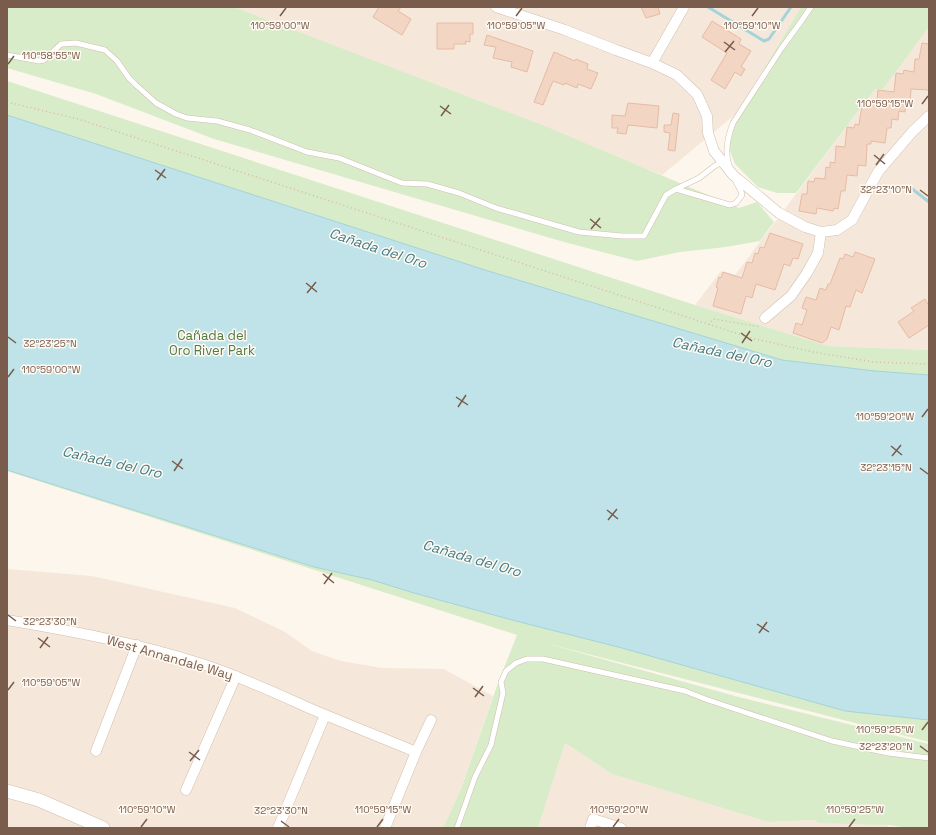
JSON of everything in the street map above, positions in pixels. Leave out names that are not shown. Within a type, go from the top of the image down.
[{"type":"street","points":[[496,7],[565,30],[652,63],[677,75],[697,94],[707,116],[708,133],[714,151],[725,160],[733,175],[779,213],[805,227],[821,232],[837,230],[852,220],[878,172],[913,131],[929,116]]},
{"type":"street","points":[[652,63],[684,7]]},
{"type":"street","points":[[765,318],[791,296],[807,273],[818,253],[821,232]]},
{"type":"street","name":"West Annandale Way","points":[[7,620],[85,633],[137,645],[200,663],[236,676],[325,715],[416,752]]},
{"type":"street","points":[[96,751],[137,645]]},
{"type":"street","points":[[186,790],[236,676]]},
{"type":"street","points":[[278,828],[325,715]]},
{"type":"street","points":[[385,828],[416,752],[431,720]]},
{"type":"street","points":[[7,791],[39,800],[103,828]]},
{"type":"street","points":[[592,824],[621,828]]},
{"type":"lane","points":[[7,55],[39,61],[44,60],[61,44],[76,43],[100,48],[109,52],[129,78],[147,95],[165,109],[187,118],[217,121],[250,130],[307,152],[338,158],[402,183],[427,184],[460,193],[496,208],[579,232],[622,236],[644,236],[666,195],[699,178],[716,164],[725,160],[729,134],[733,123],[781,49],[811,7]]},
{"type":"lane","points":[[676,189],[730,205],[736,203],[742,195],[733,175]]},
{"type":"lane","points":[[456,828],[475,777],[491,745],[503,693],[501,682],[506,671],[516,663],[527,659],[543,659],[685,691],[708,700],[832,740],[888,753],[929,758]]},
{"type":"path","points":[[7,102],[78,119],[751,338],[813,352],[874,362],[929,364]]},
{"type":"path","points":[[709,325],[713,319],[761,327],[765,318]]},
{"type":"shaded area","points":[[234,7],[801,7],[738,112],[662,175]]},
{"type":"shaded area","points":[[929,25],[929,350],[828,346],[695,305],[721,271],[735,275],[875,89],[883,89]]},
{"type":"shaded area","points":[[7,569],[92,576],[235,608],[285,632],[312,651],[341,661],[382,668],[444,669],[493,696],[461,789],[443,828],[7,828]]},
{"type":"shaded area","points":[[565,743],[612,774],[768,822],[816,820],[888,825],[889,828],[538,828]]},
{"type":"green space","points":[[7,7],[234,7],[547,127],[739,208],[757,202],[774,222],[760,241],[726,247],[680,252],[637,261],[564,242],[214,139],[96,94],[7,68]]},
{"type":"green space","points":[[801,7],[929,7],[928,28],[883,89],[875,89],[796,193],[777,193],[758,187],[735,164],[727,143],[738,112]]},
{"type":"green space","name":"Cañada del Oro River Park","points":[[7,81],[695,305],[828,346],[929,350],[929,742],[545,643],[735,696],[929,744],[929,828],[818,823],[816,820],[768,822],[612,774],[565,743],[538,828],[443,828],[461,789],[498,683],[517,635],[7,471]]},
{"type":"water","name":"Cañada del Oro River Park","points":[[7,115],[485,270],[782,360],[875,371],[929,375],[929,720],[845,711],[622,648],[414,593],[372,580],[314,567],[7,470]]},
{"type":"building","points":[[379,7],[401,7],[398,11],[411,19],[402,35],[373,17]]},
{"type":"building","points":[[641,7],[658,7],[660,14],[646,18]]},
{"type":"building","points":[[712,21],[741,39],[739,44],[751,51],[741,67],[745,69],[741,76],[735,72],[725,89],[711,80],[727,53],[702,37]]},
{"type":"building","points":[[437,23],[473,23],[473,34],[470,34],[470,42],[465,41],[466,44],[454,44],[454,49],[437,49]]},
{"type":"building","points":[[487,35],[533,51],[527,72],[511,67],[512,62],[493,58],[496,47],[484,45]]},
{"type":"building","points":[[922,43],[929,44],[929,90],[911,89],[910,103],[906,103],[905,112],[899,111],[898,120],[892,119],[891,128],[887,128],[885,143],[871,141],[871,144],[867,144],[866,166],[858,165],[857,176],[847,175],[845,191],[841,191],[838,209],[834,208],[833,211],[817,208],[816,214],[799,211],[802,194],[807,194],[808,181],[814,182],[815,178],[825,179],[826,167],[830,168],[830,162],[835,163],[836,146],[845,147],[847,127],[854,128],[855,124],[859,125],[862,105],[871,107],[872,100],[877,101],[878,90],[894,92],[896,73],[903,74],[904,70],[914,72],[915,59],[919,59]]},
{"type":"building","points":[[554,52],[575,61],[576,59],[588,64],[587,69],[598,73],[591,89],[578,84],[577,88],[565,83],[564,85],[553,81],[543,105],[534,102]]},
{"type":"building","points":[[628,103],[659,106],[657,128],[628,125],[626,134],[617,133],[618,128],[612,128],[612,115],[625,116]]},
{"type":"building","points":[[673,113],[679,114],[675,151],[668,150],[670,133],[664,132],[664,125],[671,125]]},
{"type":"building","points":[[770,233],[803,244],[798,259],[793,258],[790,266],[784,264],[775,290],[756,284],[752,298],[746,296],[741,314],[713,306],[718,288],[716,287],[719,277],[721,278],[723,272],[742,278],[747,262],[752,263],[755,253],[758,254],[760,247],[764,248]]},
{"type":"building","points":[[855,252],[875,259],[862,293],[856,290],[850,307],[846,306],[839,330],[831,327],[827,339],[822,343],[793,333],[796,323],[802,325],[807,310],[802,308],[806,297],[816,300],[820,288],[826,290],[828,284],[830,284],[840,258],[843,259],[845,254],[853,257]]},
{"type":"building","points":[[925,299],[929,306],[929,325],[909,338],[898,322],[914,311],[911,308]]},
{"type":"waterway","points":[[708,7],[764,41],[769,39],[791,7]]},
{"type":"waterway","points":[[882,187],[911,188],[929,202]]},
{"type":"water label","name":"Cañada del Oro","points":[[378,248]]},
{"type":"water label","name":"Cañada del Oro","points":[[722,352]]},
{"type":"water label","name":"Cañada del Oro","points":[[112,462]]},
{"type":"water label","name":"Cañada del Oro","points":[[472,558]]}]
